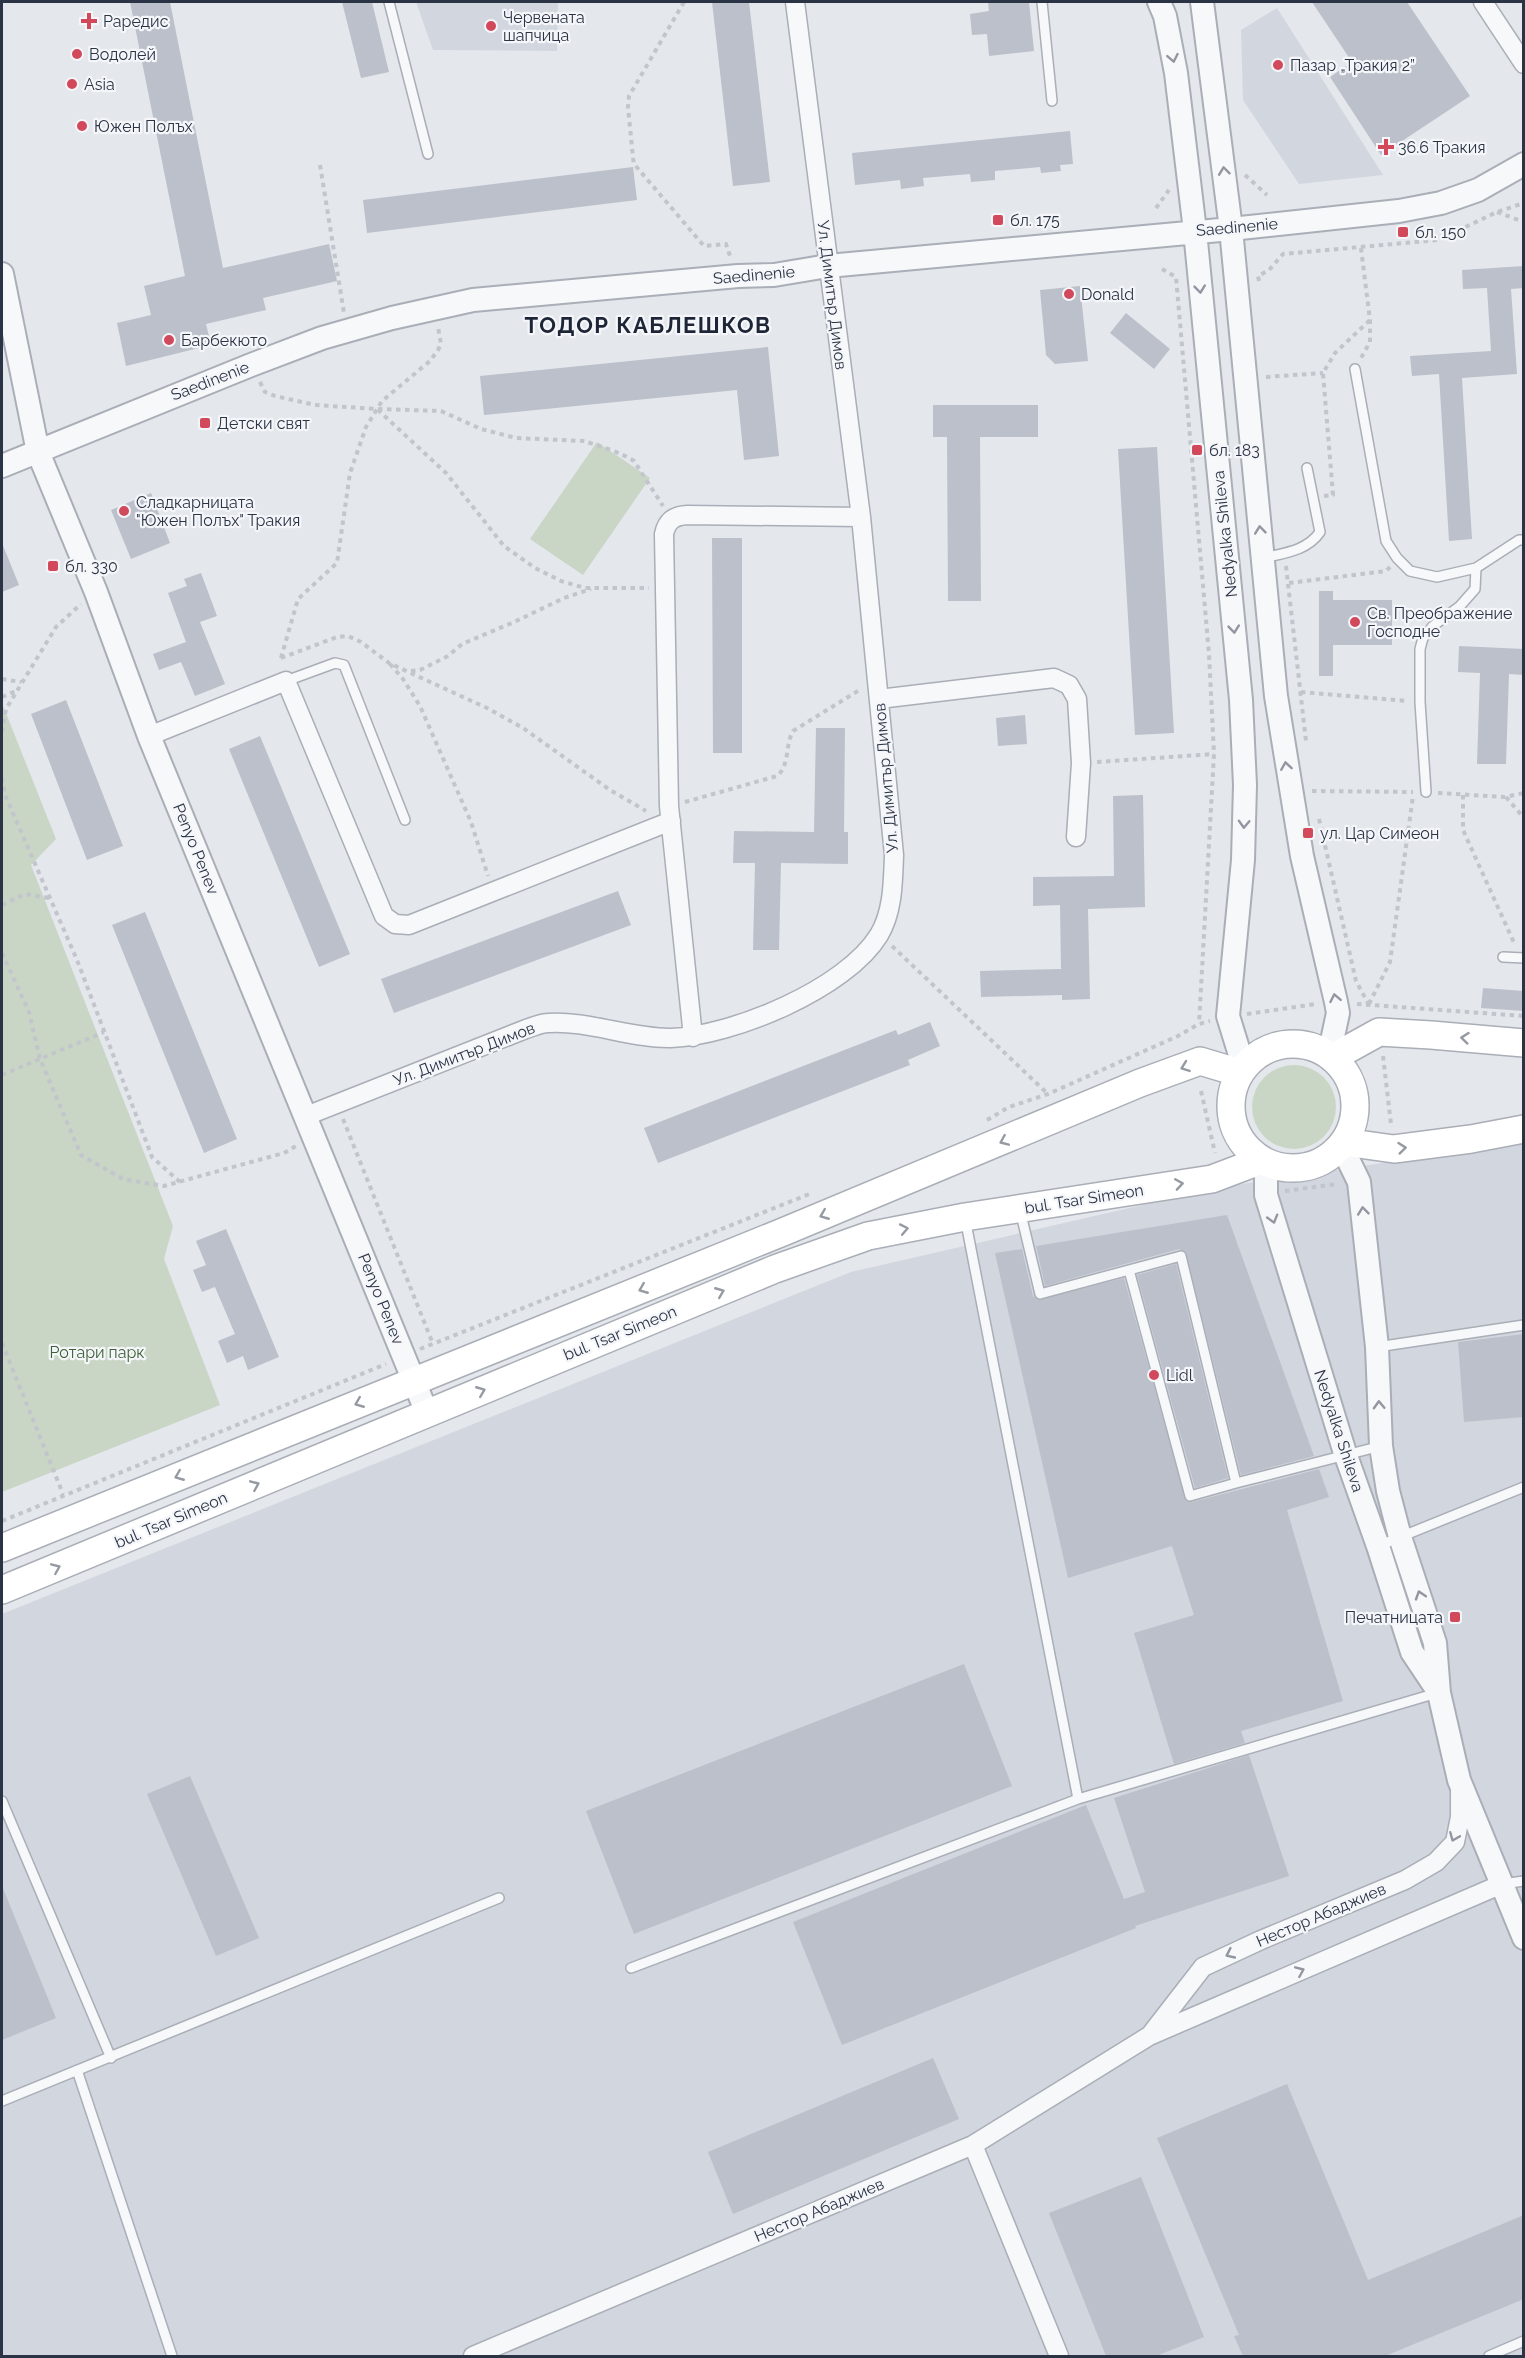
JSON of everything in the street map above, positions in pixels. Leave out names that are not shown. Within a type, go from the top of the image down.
[{"type":"main road","points":[[1330,1056],[1379,1032],[1524,1043]]},
{"type":"main road","points":[[1293,1044],[1312,1047],[1330,1056],[1345,1071],[1353,1088],[1354,1116],[1342,1144],[1326,1159],[1306,1167],[1286,1168],[1264,1161],[1249,1150],[1239,1137],[1232,1121],[1233,1088],[1242,1070],[1257,1055],[1274,1047],[1293,1044]]},
{"type":"main road","name":"bul. Tsar Simeon","points":[[2,1548],[793,1228],[1140,1083],[1200,1061],[1242,1070]]},
{"type":"main road","points":[[1342,1144],[1394,1149],[1471,1139],[1524,1129]]},
{"type":"main road","name":"bul. Tsar Simeon","points":[[2,1590],[775,1269],[868,1236],[965,1217],[1212,1179],[1264,1161]]},
{"type":"street","name":"Ул. Димитър Димов","points":[[310,1126],[337,1103],[526,1029],[548,1023],[668,1038],[693,1037],[725,1029],[797,1002],[849,968],[869,949],[880,934],[889,908],[894,855],[861,517],[795,2]]},
{"type":"street","name":"Nedyalka Shileva","points":[[1159,2],[1165,16],[1176,74],[1241,700],[1245,785],[1243,849],[1228,1016],[1242,1070]]},
{"type":"street","points":[[1202,2],[1232,229],[1276,696],[1302,856],[1338,1013],[1330,1056]]},
{"type":"street","points":[[1483,2],[1524,64]]},
{"type":"street","name":"Saedinenie","points":[[2,466],[251,365],[347,331],[473,300],[738,276],[774,275],[828,266],[1232,229],[1400,211],[1441,203],[1478,190],[1524,164]]},
{"type":"street","name":"Penyo Penev","points":[[2,274],[38,452],[96,592],[149,736],[427,1413]]},
{"type":"street","points":[[693,1037],[668,817],[664,534],[666,526],[671,519],[687,515],[861,517]]},
{"type":"street","points":[[879,699],[1054,678],[1062,680],[1069,685],[1077,699],[1081,763],[1076,837]]},
{"type":"street","points":[[149,736],[286,681],[384,916],[395,924],[409,925],[668,817]]},
{"type":"street","name":"Nedyalka Shileva","points":[[1342,1144],[1359,1182],[1377,1347],[1380,1446],[1388,1491],[1400,1537],[1436,1643],[1439,1693],[1459,1780],[1513,1882],[1524,1938]]},
{"type":"street","name":"Nedyalka Shileva","points":[[1264,1161],[1266,1195],[1345,1453],[1378,1545],[1412,1652],[1439,1693]]},
{"type":"street","name":"Нестор Абаджиев","points":[[1149,2036],[1203,1967],[1261,1940],[1405,1880],[1436,1862],[1455,1842],[1460,1817],[1459,1780]]},
{"type":"street","name":"Нестор Абаджиев","points":[[473,2356],[497,2352],[974,2145],[1149,2036],[1513,1882]]},
{"type":"street","points":[[974,2145],[1059,2356]]},
{"type":"lane","points":[[389,2],[429,154]]},
{"type":"lane","points":[[1042,2],[1052,101]]},
{"type":"lane","points":[[1355,369],[1386,541],[1397,558],[1410,571],[1437,577],[1476,568],[1519,540],[1524,540]]},
{"type":"lane","points":[[1263,558],[1304,547],[1314,541],[1320,532],[1307,468]]},
{"type":"lane","points":[[1426,792],[1420,702],[1420,649],[1423,638],[1433,626],[1460,606],[1475,589],[1476,568]]},
{"type":"lane","points":[[286,681],[335,663],[342,664],[346,668],[405,820]]},
{"type":"lane","points":[[1503,957],[1521,958]]},
{"type":"lane","points":[[1020,1209],[1040,1294],[1181,1256],[1236,1483]]},
{"type":"lane","points":[[965,1217],[1078,1799]]},
{"type":"lane","points":[[1129,1270],[1191,1496],[1345,1453],[1380,1446]]},
{"type":"lane","points":[[1377,1347],[1524,1325]]},
{"type":"lane","points":[[1378,1545],[1524,1487]]},
{"type":"lane","points":[[631,1968],[1078,1799],[1439,1693]]},
{"type":"lane","points":[[2,1801],[111,2058]]},
{"type":"lane","points":[[2,2101],[499,1899]]},
{"type":"lane","points":[[77,2070],[172,2356]]},
{"type":"lane","points":[[1489,2356],[1524,2341]]},
{"type":"path","points":[[684,2],[629,96],[633,158],[637,167],[704,246],[726,244],[738,276]]},
{"type":"path","points":[[320,165],[347,331]]},
{"type":"path","points":[[1245,175],[1267,195]]},
{"type":"path","points":[[1156,208],[1171,188]]},
{"type":"path","points":[[1497,212],[1524,222]]},
{"type":"path","points":[[1355,369],[1370,342],[1370,320],[1361,248]]},
{"type":"path","points":[[979,1125],[1009,1107],[1048,1094],[1178,1036],[1199,1024],[1214,754],[1209,654],[1176,278],[1162,269]]},
{"type":"path","points":[[286,681],[281,669],[281,658],[298,599],[337,563],[350,473],[366,427],[382,401],[430,361],[438,350],[441,344],[435,308]]},
{"type":"path","points":[[1314,498],[1333,495],[1323,373],[1335,353],[1370,320]]},
{"type":"path","points":[[251,365],[265,392],[275,396],[315,405],[441,411],[494,433],[537,440],[583,441],[628,457],[639,468],[671,519]]},
{"type":"path","points":[[1266,377],[1323,373]]},
{"type":"path","points":[[377,409],[453,480],[504,546],[535,568],[561,581],[585,588],[665,588]]},
{"type":"path","points":[[1289,583],[1386,571],[1397,558]]},
{"type":"path","points":[[410,672],[438,662],[462,644],[547,605],[597,588]]},
{"type":"path","points":[[2,732],[6,709],[56,627],[96,592]]},
{"type":"path","points":[[281,658],[337,636],[348,636],[361,642],[389,663],[403,678],[420,706],[471,822],[493,891]]},
{"type":"path","points":[[389,663],[523,728],[610,790],[668,817],[777,776],[784,765],[789,737],[793,731],[862,688],[878,681]]},
{"type":"path","points":[[2,679],[22,682]]},
{"type":"path","points":[[2,697],[16,691]]},
{"type":"path","points":[[1301,692],[1420,702]]},
{"type":"path","points":[[1081,763],[1214,754]]},
{"type":"path","points":[[2,777],[5,795],[50,898],[152,1157],[180,1182]]},
{"type":"path","points":[[1414,792],[1390,962],[1369,1005],[1524,1016]]},
{"type":"path","points":[[1463,795],[1463,830],[1521,958]]},
{"type":"path","points":[[1505,797],[1524,818]]},
{"type":"path","points":[[2,905],[25,894],[50,898]]},
{"type":"path","points":[[880,934],[1048,1094]]},
{"type":"path","points":[[2,953],[29,1012],[40,1059],[81,1155],[123,1179],[164,1186],[284,1153],[310,1126]]},
{"type":"path","points":[[1256,1013],[1325,1003]]},
{"type":"path","points":[[2,1075],[104,1032]]},
{"type":"path","points":[[1383,1056],[1391,1124]]},
{"type":"path","points":[[1201,1091],[1215,1153]]},
{"type":"path","points":[[337,1103],[433,1344],[813,1192]]},
{"type":"path","points":[[1285,1191],[1344,1184]]},
{"type":"path","points":[[2,1343],[63,1494]]},
{"type":"path","points":[[2,1521],[63,1494],[380,1367]]},
{"type":"shaded area","name":"Червената шапчица","points":[[416,2],[558,2],[557,51],[433,50]]},
{"type":"shaded area","name":"Пазар „Тракия 2”","points":[[1277,8],[1383,175],[1299,184],[1243,100],[1241,30]]},
{"type":"shaded area","points":[[1523,1142],[1523,2356],[2,2356],[2,1614],[851,1272],[1221,1187]]},
{"type":"green space","points":[[597,442],[650,478],[583,575],[530,539]]},
{"type":"green space","name":"Ротари парк","points":[[2,703],[56,839],[31,865],[173,1226],[164,1259],[220,1405],[2,1492]]},
{"type":"green space","points":[[1294,1065],[1310,1068],[1324,1077],[1333,1091],[1336,1107],[1333,1123],[1324,1137],[1310,1146],[1294,1149],[1278,1146],[1264,1137],[1255,1123],[1252,1107],[1255,1091],[1264,1077],[1278,1068]]},
{"type":"building","points":[[130,2],[170,2],[223,268],[329,244],[337,281],[263,298],[266,310],[206,324],[211,345],[126,366],[117,323],[151,315],[144,286],[185,276]]},
{"type":"building","points":[[342,2],[372,2],[389,72],[361,78]]},
{"type":"building","points":[[712,2],[749,2],[770,182],[733,186]]},
{"type":"building","points":[[988,2],[1029,2],[1034,51],[989,56],[987,34],[972,35],[970,14],[989,11]]},
{"type":"building","points":[[1312,2],[1407,2],[1470,96],[1381,155],[1330,77],[1352,62]]},
{"type":"building","points":[[1070,131],[1073,164],[1060,165],[1061,171],[1041,173],[1040,167],[995,171],[995,180],[971,182],[970,174],[923,178],[924,186],[901,189],[900,180],[855,185],[852,153]]},
{"type":"building","points":[[633,167],[637,200],[367,233],[363,200]]},
{"type":"building","points":[[1524,266],[1524,288],[1511,289],[1517,374],[1462,378],[1472,539],[1449,541],[1439,374],[1412,376],[1410,356],[1491,351],[1487,288],[1463,289],[1462,270]]},
{"type":"building","points":[[1080,286],[1088,361],[1055,364],[1046,355],[1040,290]]},
{"type":"building","points":[[1126,313],[1170,349],[1154,369],[1110,333]]},
{"type":"building","points":[[768,347],[779,456],[744,460],[737,390],[484,415],[480,376]]},
{"type":"building","points":[[933,405],[1038,405],[1038,437],[980,437],[981,601],[948,601],[947,437],[933,437]]},
{"type":"building","points":[[1157,447],[1174,733],[1135,735],[1118,449]]},
{"type":"building","points":[[151,493],[170,543],[131,559],[111,510]]},
{"type":"building","points":[[712,538],[742,538],[742,753],[713,753]]},
{"type":"building","points":[[2,543],[19,585],[2,592]]},
{"type":"building","points":[[201,573],[217,616],[200,622],[225,684],[195,696],[181,662],[159,670],[153,654],[186,642],[168,593],[187,586],[184,579]]},
{"type":"building","name":"Св. Преображение Господне","points":[[1319,591],[1333,591],[1333,600],[1392,600],[1392,645],[1333,645],[1333,676],[1319,676]]},
{"type":"building","points":[[1459,646],[1524,649],[1524,675],[1509,674],[1506,764],[1477,764],[1480,673],[1458,672]]},
{"type":"building","points":[[66,700],[123,846],[87,860],[31,714]]},
{"type":"building","points":[[1025,715],[1027,744],[998,746],[996,718]]},
{"type":"building","points":[[816,728],[845,728],[844,832],[848,832],[848,864],[781,863],[779,950],[753,950],[755,863],[733,863],[734,831],[814,832]]},
{"type":"building","points":[[260,736],[350,954],[319,967],[229,749]]},
{"type":"building","points":[[1143,795],[1145,907],[1088,909],[1090,999],[1062,1000],[1062,995],[981,997],[980,971],[1061,969],[1060,905],[1033,906],[1033,877],[1114,876],[1113,796]]},
{"type":"building","points":[[618,891],[631,925],[394,1013],[381,979]]},
{"type":"building","points":[[145,912],[237,1139],[204,1153],[112,925]]},
{"type":"building","points":[[1483,988],[1524,991],[1524,1011],[1481,1008]]},
{"type":"building","points":[[930,1022],[940,1046],[908,1060],[910,1065],[658,1163],[644,1128],[896,1030],[898,1035]]},
{"type":"building","points":[[1227,1215],[1314,1456],[1241,1475],[1186,1252],[1179,1249],[1045,1286],[1036,1246]]},
{"type":"building","points":[[226,1229],[279,1357],[248,1370],[243,1356],[227,1363],[218,1341],[235,1334],[215,1287],[202,1292],[193,1270],[206,1265],[196,1241]]},
{"type":"building","points":[[1022,1249],[1033,1296],[1038,1300],[1124,1278],[1186,1501],[1192,1502],[1319,1469],[1329,1497],[1287,1510],[1343,1701],[1241,1731],[1245,1743],[1174,1764],[1134,1633],[1194,1615],[1172,1546],[1068,1578],[995,1253]]},
{"type":"building","points":[[1176,1264],[1228,1478],[1195,1488],[1137,1275]]},
{"type":"building","points":[[1524,1334],[1524,1417],[1464,1422],[1458,1342]]},
{"type":"building","points":[[964,1664],[1012,1786],[634,1934],[586,1811]]},
{"type":"building","points":[[1249,1755],[1289,1876],[1135,1926],[1136,1928],[842,2045],[793,1922],[1086,1805],[1124,1899],[1145,1892],[1114,1798]]},
{"type":"building","points":[[190,1776],[259,1938],[216,1956],[147,1794]]},
{"type":"building","points":[[2,1886],[56,2018],[2,2040]]},
{"type":"building","points":[[933,2058],[959,2119],[733,2214],[708,2152]]},
{"type":"building","points":[[1287,2084],[1368,2280],[1524,2215],[1524,2299],[1385,2356],[1243,2356],[1234,2336],[1239,2335],[1157,2138]]},
{"type":"building","points":[[1141,2177],[1204,2337],[1156,2356],[1106,2356],[1049,2213]]},
{"type":"place","name":"Раредис","points":[[89,21]]},
{"type":"place","name":"Червената шапчица","points":[[491,26]]},
{"type":"place","name":"Водолей","points":[[77,54]]},
{"type":"place","name":"Пазар „Тракия 2”","points":[[1278,65]]},
{"type":"place","name":"Asia","points":[[72,84]]},
{"type":"place","name":"Южен Полъх","points":[[82,126]]},
{"type":"place","name":"36.6 Тракия","points":[[1386,147]]},
{"type":"place","name":"бл. 175","points":[[998,220]]},
{"type":"place","name":"бл. 150","points":[[1403,232]]},
{"type":"place","name":"Donald","points":[[1069,294]]},
{"type":"place","name":"Барбекюто","points":[[169,340]]},
{"type":"place","name":"Детски свят","points":[[205,423]]},
{"type":"place","name":"бл. 183","points":[[1197,450]]},
{"type":"place","name":"Сладкарницата \"Южен Полъх\" Тракия","points":[[124,511]]},
{"type":"place","name":"бл. 330","points":[[53,566]]},
{"type":"place","name":"Св. Преображение Господне","points":[[1355,622]]},
{"type":"place","name":"ул. Цар Симеон","points":[[1308,833]]},
{"type":"place","name":"Lidl","points":[[1154,1375]]},
{"type":"place","name":"Печатницата","points":[[1455,1617]]},
{"type":"district","name":"ТОДОР КАБЛЕШКОВ","points":[[648,325]]}]
